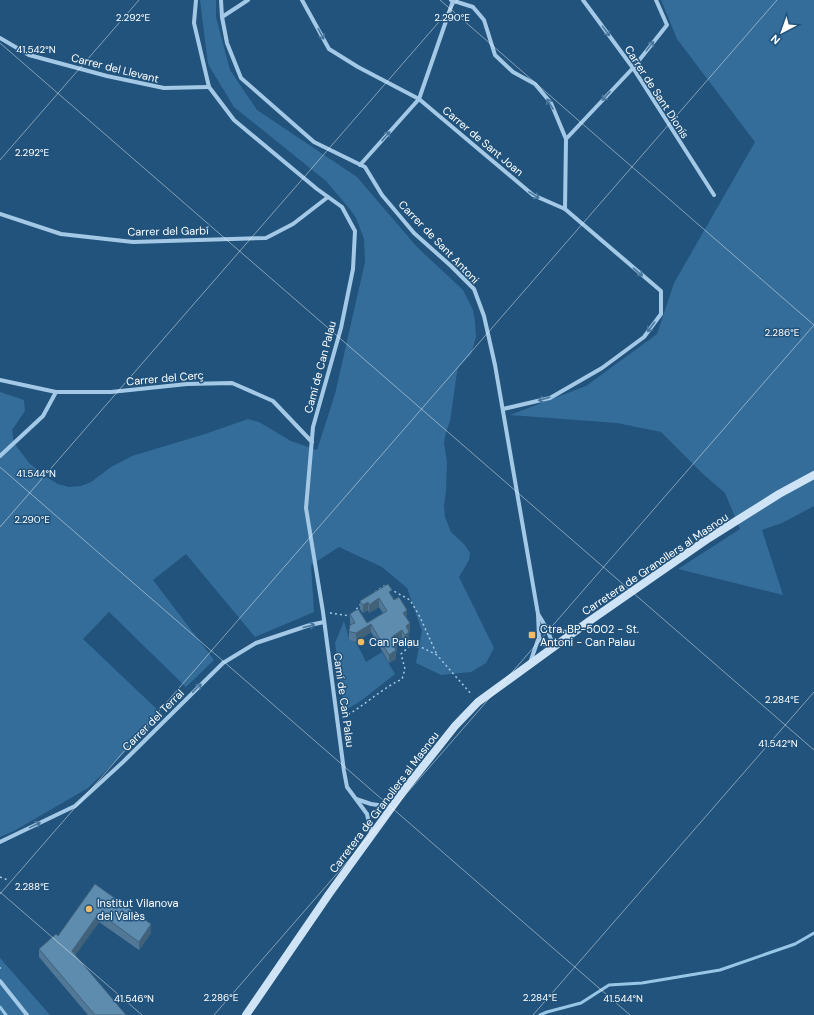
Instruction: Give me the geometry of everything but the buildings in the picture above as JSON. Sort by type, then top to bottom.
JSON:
[{"type":"main road","name":"Carretera de Granollers al Masnou","points":[[246,1015],[392,807],[455,726],[478,702],[577,630],[709,538],[779,494],[814,475]]},
{"type":"street","name":"Camí de Can Palau","points":[[196,0],[194,23],[209,87],[234,120],[342,208],[355,232],[353,269],[341,328],[313,427],[306,508],[323,612],[347,787],[367,814],[372,836]]},
{"type":"street","name":"Carrer de Sant Antoni","points":[[221,0],[222,17],[227,43],[241,78],[314,142],[365,167],[382,195],[414,233],[474,289],[484,316],[503,409],[538,614],[539,637],[529,665]]},
{"type":"street","points":[[222,17],[248,0]]},
{"type":"street","name":"Carrer de Sant Joan","points":[[302,0],[329,49],[358,67],[419,99],[533,195],[565,209],[661,292],[661,314],[644,337],[602,368],[550,398],[503,409]]},
{"type":"street","points":[[360,164],[419,99],[452,0],[472,6],[484,20],[495,55],[513,72],[535,84],[551,103],[566,139],[565,209]]},
{"type":"street","name":"Carrer de Sant Dionís","points":[[583,0],[633,68],[714,195]]},
{"type":"street","points":[[566,139],[633,68],[667,25],[656,0]]},
{"type":"street","name":"Carrer del Llevant","points":[[0,38],[29,55],[107,76],[164,88],[209,87]]},
{"type":"street","name":"Carrer del Garbí","points":[[0,214],[61,234],[133,242],[266,238],[292,224],[328,197]]},
{"type":"street","name":"Carrer del Cerç","points":[[0,380],[56,392],[111,392],[187,384],[232,383],[273,401],[312,442]]},
{"type":"street","points":[[0,456],[43,416],[56,392]]},
{"type":"street","name":"Carrer de Sant Antoni","points":[[538,614],[553,644],[552,648]]},
{"type":"street","name":"Carrer del Terral","points":[[0,842],[75,806],[123,762],[223,663],[256,643],[310,625],[324,622]]},
{"type":"street","points":[[545,626],[563,632],[577,630]]},
{"type":"street","points":[[539,637],[542,643],[552,648]]},
{"type":"street","points":[[356,799],[371,804],[392,807]]},
{"type":"street","points":[[0,981],[27,1015]]},
{"type":"path","points":[[371,595],[384,586],[410,600],[420,617],[437,655],[478,702]]},
{"type":"path","points":[[323,612],[351,616],[364,600]]},
{"type":"path","points":[[338,721],[358,709],[391,684],[402,679],[405,669],[400,654],[412,645],[423,648],[437,655]]},
{"type":"path","points":[[0,877],[8,880]]},
{"type":"shaded area","points":[[200,0],[216,0],[216,17],[230,70],[257,110],[357,177],[417,247],[463,290],[473,310],[476,337],[471,354],[459,367],[457,372],[450,421],[444,443],[447,462],[444,506],[445,517],[451,532],[464,544],[470,553],[469,560],[459,577],[494,648],[486,663],[471,672],[441,675],[416,663],[422,631],[407,588],[382,567],[339,547],[311,565],[314,612],[255,637],[186,554],[153,580],[214,660],[186,687],[109,612],[83,639],[163,715],[88,788],[14,831],[0,837],[0,392],[24,400],[25,411],[12,430],[14,443],[30,464],[58,484],[69,487],[81,486],[91,482],[111,467],[132,456],[205,434],[248,419],[259,422],[291,441],[317,450],[335,394],[365,262],[364,239],[356,218],[326,181],[234,107],[208,64]]},
{"type":"shaded area","points":[[661,0],[814,0],[814,506],[782,523],[762,530],[783,595],[678,569],[740,529],[725,493],[703,474],[661,432],[617,423],[510,415],[586,386],[657,334],[674,283],[755,142],[677,39]]},
{"type":"shaded area","points":[[344,621],[349,639],[356,642],[366,662],[382,652],[395,674],[362,700],[344,711],[335,643]]},
{"type":"shaded area","points":[[0,958],[50,1015],[0,1015]]},
{"type":"waterway","points":[[540,1015],[581,1003],[609,985],[642,983],[720,970],[795,944],[814,933]]},
{"type":"waterway","points":[[0,1007],[6,1015]]},
{"type":"place","name":"Ctra. BP-5002 - St. Antoni - Can Palau","points":[[532,635]]},
{"type":"place","name":"Can Palau","points":[[361,642]]},
{"type":"place","name":"Institut Vilanova del Vallès","points":[[89,909]]}]
